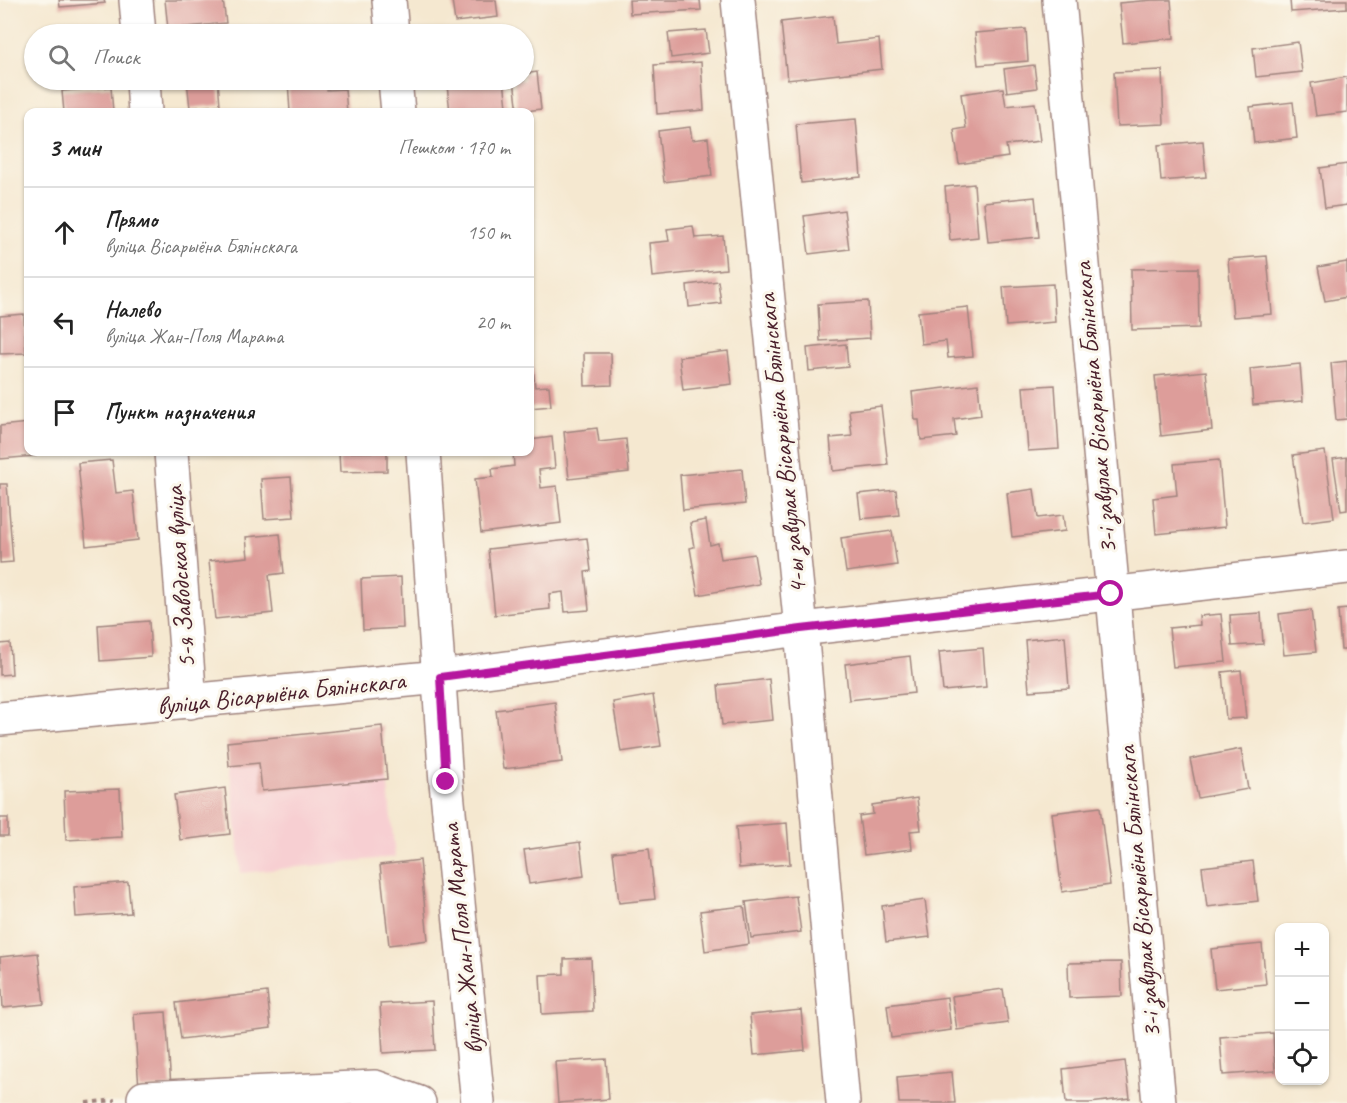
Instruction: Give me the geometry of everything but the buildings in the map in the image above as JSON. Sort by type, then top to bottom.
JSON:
[{"type":"street","points":[[136,0],[138,24]]},
{"type":"street","points":[[389,0],[391,24]]},
{"type":"street","name":"4-ы завулак Вісарыёна Бялінскага","points":[[738,0],[801,629],[843,1103]]},
{"type":"street","name":"3-і завулак Вісарыёна Бялінскага","points":[[1059,0],[1111,594],[1159,1103]]},
{"type":"street","points":[[143,90],[145,108]]},
{"type":"street","points":[[396,90],[398,108]]},
{"type":"street","name":"5-я Заводская вуліца","points":[[171,456],[190,702]]},
{"type":"street","name":"вуліца Жан-Поля Марата","points":[[423,456],[446,782],[478,1103]]},
{"type":"street","name":"вуліца Вісарыёна Бялінскага","points":[[0,719],[440,677],[801,629],[1347,567]]},
{"type":"street","points":[[144,1098],[375,1087],[419,1103]]},
{"type":"shaded area","points":[[382,726],[395,857],[241,873],[227,742]]},
{"type":"route","points":[[446,782],[440,677],[801,629],[1111,594]]}]
